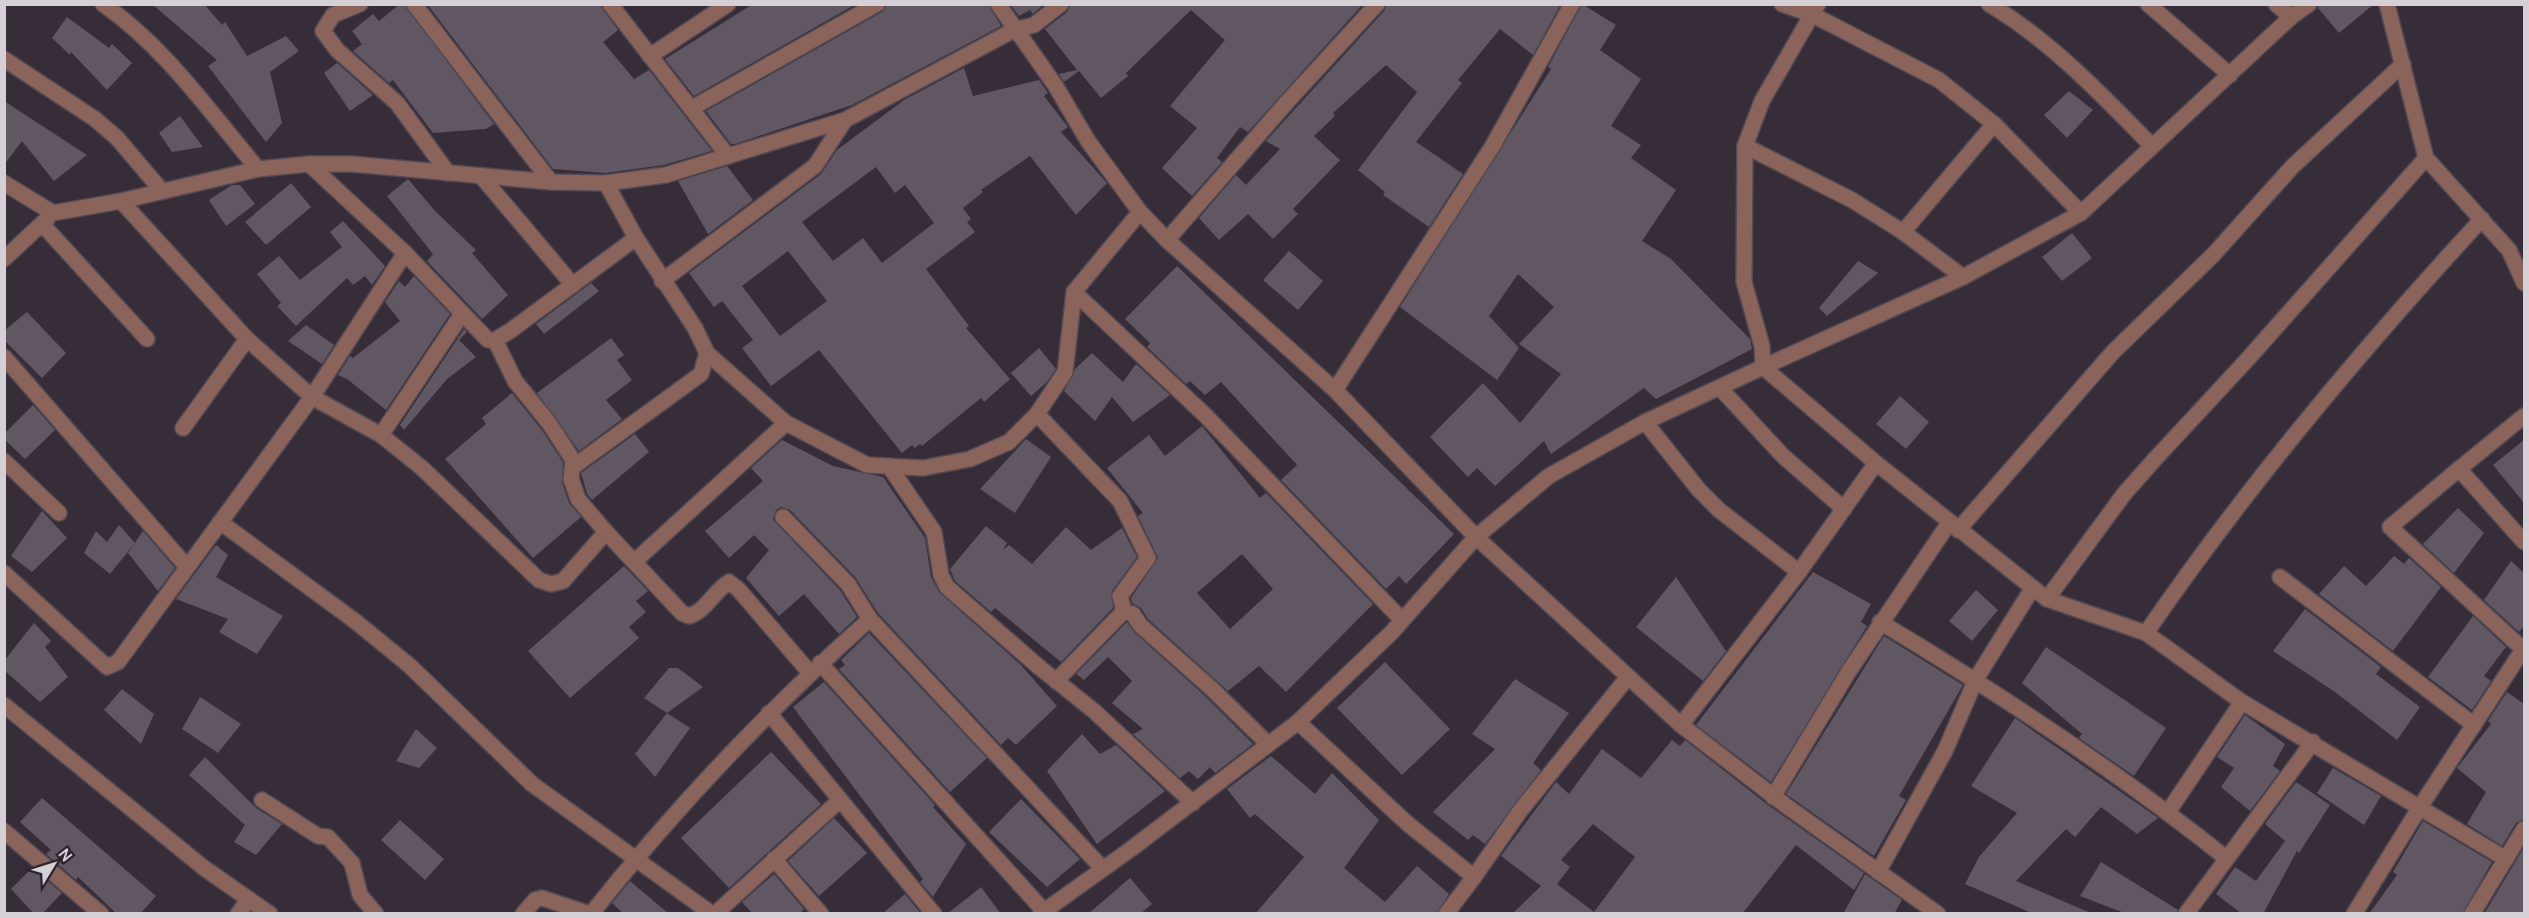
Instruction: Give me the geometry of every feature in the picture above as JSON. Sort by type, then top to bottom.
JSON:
[{"type":"street","points":[[103,4],[158,50],[258,169]]},
{"type":"street","points":[[414,4],[551,182]]},
{"type":"street","points":[[610,4],[728,156]]},
{"type":"street","points":[[650,56],[728,4]]},
{"type":"street","points":[[692,108],[877,4]]},
{"type":"street","points":[[998,4],[1014,30],[1055,85],[1088,141],[1140,212],[1167,240],[1335,390],[1476,537],[1681,726],[1773,797],[1938,914]]},
{"type":"street","points":[[4,259],[48,219],[258,169],[309,164],[352,164],[551,182],[606,183],[666,175],[845,120],[1014,30],[1034,25],[1061,4]]},
{"type":"street","points":[[1167,240],[1295,93],[1377,4]]},
{"type":"street","points":[[1335,390],[1492,147],[1572,4]]},
{"type":"street","points":[[1782,4],[1816,10],[1939,80],[1994,124],[2081,213]]},
{"type":"street","points":[[1989,4],[2020,23],[2105,98],[2152,146]]},
{"type":"street","points":[[2148,4],[2230,75]]},
{"type":"street","points":[[2276,4],[2291,17]]},
{"type":"street","points":[[495,340],[515,381],[549,423],[573,460],[570,479],[578,499],[682,613],[690,616],[699,613],[716,590],[729,582],[739,590],[815,668],[1042,912],[1193,803],[1298,722],[1357,668],[1476,537],[1549,476],[1645,422],[1963,277],[2081,213],[2291,17],[2309,4]]},
{"type":"street","points":[[2387,4],[2426,158],[2509,250],[2524,283]]},
{"type":"street","points":[[349,6],[333,15],[323,31],[337,50],[397,103],[448,173]]},
{"type":"street","points":[[1816,10],[1762,100],[1744,146],[1744,282],[1762,346],[1763,367],[1953,526],[2047,599],[2146,633],[2242,702],[2313,742],[2506,859]]},
{"type":"street","points":[[4,59],[94,119],[117,138],[162,191]]},
{"type":"street","points":[[1773,797],[1880,622],[1953,526],[2113,352],[2213,255],[2292,167],[2403,64]]},
{"type":"street","points":[[662,281],[815,166],[845,120]]},
{"type":"street","points":[[1903,232],[1994,124]]},
{"type":"street","points":[[1744,146],[1852,200],[1903,232],[1963,277]]},
{"type":"street","points":[[2047,599],[2124,495],[2426,158]]},
{"type":"street","points":[[309,164],[405,253],[488,340],[495,340],[636,238]]},
{"type":"street","points":[[481,176],[573,285]]},
{"type":"street","points":[[4,183],[48,219],[147,339]]},
{"type":"street","points":[[606,183],[662,281],[695,328],[707,353],[786,423],[867,465],[923,468],[970,459],[1009,442],[1037,414],[1065,372],[1074,292],[1140,212]]},
{"type":"street","points":[[121,201],[247,339],[312,397],[381,435],[422,468],[538,580],[551,584],[563,580],[606,532]]},
{"type":"street","points":[[2146,633],[2202,551],[2324,397],[2482,219]]},
{"type":"street","points":[[4,573],[107,666],[118,662],[132,646],[312,397],[405,253]]},
{"type":"street","points":[[1074,292],[1205,415],[1402,620]]},
{"type":"street","points":[[381,435],[462,314]]},
{"type":"street","points":[[183,428],[247,339]]},
{"type":"street","points":[[573,467],[701,374],[707,353]]},
{"type":"street","points":[[4,357],[187,567]]},
{"type":"street","points":[[1720,388],[1783,456],[1844,509]]},
{"type":"street","points":[[1037,414],[1119,501],[1148,558],[1120,596],[1124,611]]},
{"type":"street","points":[[2354,914],[2420,807],[2524,649],[2390,527],[2524,416]]},
{"type":"street","points":[[1645,422],[1699,490],[1719,510],[1799,572]]},
{"type":"street","points":[[634,562],[786,423]]},
{"type":"street","points":[[4,461],[58,513]]},
{"type":"street","points":[[1681,726],[1799,572],[1876,463]]},
{"type":"street","points":[[889,466],[934,532],[941,575],[947,587],[1094,711],[1193,803]]},
{"type":"street","points":[[2459,469],[2524,542]]},
{"type":"street","points":[[783,517],[848,584],[870,619],[1103,869]]},
{"type":"street","points":[[220,522],[355,621],[410,666],[532,784],[714,914],[839,801]]},
{"type":"street","points":[[2280,577],[2474,725]]},
{"type":"street","points":[[1878,872],[1945,751],[1976,679],[2032,589]]},
{"type":"street","points":[[1056,681],[1124,611]]},
{"type":"street","points":[[1124,611],[1133,614],[1140,625],[1168,648],[1268,744]]},
{"type":"street","points":[[523,914],[534,900],[542,898],[591,914],[636,857],[769,713],[870,619]]},
{"type":"street","points":[[1880,622],[1976,679],[2168,812],[2226,858]]},
{"type":"street","points":[[1446,914],[1520,811],[1628,677]]},
{"type":"street","points":[[2168,812],[2242,702]]},
{"type":"street","points":[[4,705],[204,868],[270,914]]},
{"type":"street","points":[[769,713],[934,914]]},
{"type":"street","points":[[1298,722],[1408,824],[1474,877]]},
{"type":"street","points":[[2186,914],[2313,742]]},
{"type":"street","points":[[262,800],[318,836],[328,837],[352,863],[360,895],[376,914]]},
{"type":"street","points":[[2472,914],[2524,829]]},
{"type":"street","points":[[4,831],[100,914]]},
{"type":"street","points":[[774,859],[821,914]]},
{"type":"street","points":[[238,914],[249,899]]},
{"type":"building","points":[[152,4],[204,4],[222,25],[225,22],[247,56],[286,36],[299,51],[270,72],[282,123],[266,142],[208,66],[217,60]]},
{"type":"building","points":[[400,4],[404,4],[494,124],[486,129],[433,133],[393,80],[389,83],[353,51],[362,44],[352,31],[373,14],[379,21]]},
{"type":"building","points":[[427,4],[599,4],[618,30],[603,42],[634,79],[649,70],[712,151],[664,165],[605,173],[553,169]]},
{"type":"building","points":[[753,4],[856,4],[694,96],[665,59]]},
{"type":"building","points":[[887,4],[988,4],[1001,26],[852,105],[735,144],[731,144],[706,111],[882,12]]},
{"type":"building","points":[[1010,4],[1044,4],[1033,14],[1030,10],[1019,16]]},
{"type":"building","points":[[1071,4],[1363,4],[1248,132],[1240,127],[1217,158],[1222,162],[1192,196],[1162,168],[1197,128],[1170,106],[1225,40],[1191,10],[1126,73],[1128,76],[1101,98],[1079,71],[1064,82],[1059,74],[1077,70],[1045,29],[1067,12]]},
{"type":"building","points":[[1387,4],[1561,4],[1533,55],[1500,29],[1458,80],[1462,83],[1416,142],[1463,174],[1429,227],[1383,195],[1385,192],[1358,170],[1417,92],[1386,65],[1333,113],[1335,116],[1314,136],[1340,160],[1293,209],[1298,214],[1273,239],[1248,214],[1219,240],[1199,218],[1236,175],[1246,185],[1280,149],[1266,141],[1384,11]]},
{"type":"building","points":[[1582,4],[1616,25],[1600,50],[1641,79],[1611,126],[1641,145],[1631,158],[1676,190],[1642,241],[1671,259],[1750,339],[1752,349],[1656,399],[1644,388],[1551,454],[1544,441],[1495,486],[1477,468],[1468,477],[1430,437],[1483,383],[1520,423],[1561,374],[1519,344],[1554,307],[1518,274],[1489,316],[1519,348],[1497,380],[1400,307],[1551,69],[1548,67]]},
{"type":"building","points":[[2319,4],[2374,4],[2339,33],[2318,8]]},
{"type":"building","points":[[67,17],[109,48],[112,44],[132,63],[107,90],[71,52],[70,55],[52,38]]},
{"type":"building","points":[[337,63],[373,95],[350,111],[324,73]]},
{"type":"building","points":[[964,68],[973,96],[1039,80],[1048,93],[1044,96],[1068,127],[1061,132],[1107,183],[1076,215],[1030,156],[981,190],[983,192],[963,208],[971,219],[967,222],[975,232],[926,269],[969,326],[966,328],[1010,379],[984,402],[981,398],[922,446],[920,444],[915,448],[912,445],[902,453],[819,350],[771,386],[742,348],[753,340],[722,301],[714,307],[689,273],[821,174],[837,150],[904,100]],"holes":[[[876,167],[895,193],[905,185],[934,223],[882,263],[863,238],[833,261],[802,222]],[[788,251],[827,301],[780,336],[742,286]]]},
{"type":"building","points":[[2069,91],[2093,110],[2067,138],[2044,115]]},
{"type":"building","points":[[4,101],[87,155],[54,181],[22,141],[4,165]]},
{"type":"building","points":[[180,116],[203,147],[172,152],[159,133]]},
{"type":"building","points":[[727,166],[753,200],[708,234],[678,181]]},
{"type":"building","points":[[408,179],[435,211],[476,250],[472,253],[508,295],[482,319],[427,261],[433,254],[387,196]]},
{"type":"building","points":[[291,183],[311,207],[266,245],[245,222]]},
{"type":"building","points":[[232,185],[240,185],[255,204],[226,226],[209,200]]},
{"type":"building","points":[[343,221],[385,266],[372,285],[365,276],[353,285],[347,278],[296,326],[277,306],[281,303],[257,274],[279,256],[300,280],[342,247],[330,232]]},
{"type":"building","points":[[2072,233],[2092,258],[2062,281],[2042,257]]},
{"type":"building","points":[[1289,251],[1323,281],[1298,310],[1263,280]]},
{"type":"building","points":[[1858,261],[1878,273],[1827,316],[1819,308]]},
{"type":"building","points":[[1177,266],[1454,534],[1406,584],[1399,576],[1386,589],[1281,480],[1297,465],[1221,382],[1205,395],[1190,381],[1186,384],[1147,347],[1150,343],[1125,319]]},
{"type":"building","points":[[414,276],[450,314],[386,410],[347,379],[338,375],[350,356],[353,358],[400,321],[385,302],[399,281],[405,287]]},
{"type":"building","points":[[591,283],[599,291],[544,334],[536,324]]},
{"type":"building","points":[[27,312],[66,353],[42,378],[4,340],[4,331]]},
{"type":"building","points":[[306,325],[334,345],[322,364],[288,341]]},
{"type":"building","points":[[464,329],[467,332],[459,340],[476,357],[447,379],[404,430],[400,425]]},
{"type":"building","points":[[611,338],[624,355],[617,360],[632,380],[606,400],[622,419],[579,451],[537,393]]},
{"type":"building","points":[[1039,348],[1056,369],[1046,383],[1031,396],[1011,373]]},
{"type":"building","points":[[1092,353],[1123,382],[1136,364],[1170,395],[1133,422],[1112,397],[1095,421],[1064,391],[1075,369]]},
{"type":"building","points":[[512,393],[541,429],[563,462],[562,482],[569,503],[581,517],[533,558],[445,459],[486,424],[482,418]]},
{"type":"building","points":[[1900,396],[1929,422],[1906,449],[1876,424]]},
{"type":"building","points":[[33,405],[55,430],[25,459],[4,439],[4,434]]},
{"type":"building","points":[[1202,426],[1260,498],[1266,493],[1373,604],[1286,692],[1259,666],[1228,691],[1148,619],[1141,608],[1132,603],[1131,598],[1158,558],[1138,516],[1143,513],[1107,468],[1149,435],[1165,456]],"holes":[[[1242,554],[1273,589],[1230,629],[1197,593]]]},
{"type":"building","points":[[635,434],[649,452],[592,500],[587,494],[581,473]]},
{"type":"building","points":[[1026,439],[1051,457],[1015,513],[980,489]]},
{"type":"building","points":[[782,440],[833,466],[883,477],[925,538],[931,577],[939,592],[1020,664],[1057,706],[1016,745],[1008,738],[1001,745],[878,613],[855,577],[790,510],[781,507],[776,510],[773,519],[840,590],[857,617],[839,634],[804,594],[779,616],[746,578],[769,550],[754,535],[729,558],[705,531],[763,481],[751,468]]},
{"type":"building","points":[[2524,440],[2524,503],[2493,465]]},
{"type":"building","points":[[2458,508],[2484,533],[2454,573],[2423,544]]},
{"type":"building","points":[[42,511],[67,538],[32,572],[11,556]]},
{"type":"building","points":[[119,525],[135,543],[110,574],[84,553],[96,531],[107,542]]},
{"type":"building","points":[[986,526],[1007,543],[1003,550],[1009,545],[1032,564],[1066,527],[1091,550],[1122,528],[1137,557],[1112,591],[1113,608],[1061,662],[995,608],[991,612],[955,581],[950,569]]},
{"type":"building","points":[[143,531],[175,568],[158,591],[128,553]]},
{"type":"building","points":[[216,545],[228,555],[216,577],[283,616],[257,654],[219,632],[228,619],[176,599]]},
{"type":"building","points":[[2394,556],[2404,564],[2409,558],[2441,587],[2393,651],[2319,594],[2344,566],[2366,586]]},
{"type":"building","points":[[2511,561],[2524,573],[2524,626],[2519,632],[2484,600]]},
{"type":"building","points":[[624,566],[648,591],[636,601],[646,612],[629,627],[639,638],[570,698],[528,651]]},
{"type":"building","points":[[1813,572],[1871,604],[1861,622],[1867,626],[1771,782],[1696,725]]},
{"type":"building","points":[[1676,577],[1726,651],[1703,681],[1636,627]]},
{"type":"building","points":[[1976,590],[1998,610],[1972,641],[1949,621]]},
{"type":"building","points":[[2305,609],[2381,667],[2376,674],[2420,707],[2397,740],[2335,692],[2273,651]]},
{"type":"building","points":[[2473,616],[2506,647],[2484,676],[2491,681],[2472,710],[2428,677]]},
{"type":"building","points":[[1127,622],[1134,632],[1205,696],[1253,744],[1215,773],[1210,767],[1198,779],[1189,771],[1180,778],[1133,734],[1143,729],[1112,703],[1132,681],[1108,657],[1084,680],[1076,674]]},
{"type":"building","points":[[34,623],[51,641],[45,647],[68,677],[40,702],[4,670],[4,661]]},
{"type":"building","points":[[869,633],[987,758],[950,792],[839,669],[845,665],[841,660]]},
{"type":"building","points":[[1884,636],[1963,685],[1899,796],[1906,800],[1874,856],[1786,794]]},
{"type":"building","points":[[2046,647],[2166,728],[2134,776],[2079,738],[2082,734],[2022,683]]},
{"type":"building","points":[[1385,662],[1450,729],[1402,775],[1337,708]]},
{"type":"building","points":[[669,668],[678,668],[703,687],[667,713],[644,698]]},
{"type":"building","points":[[1515,679],[1569,713],[1533,763],[1541,770],[1485,844],[1473,835],[1468,840],[1433,812],[1495,749],[1472,734]]},
{"type":"building","points":[[824,682],[935,805],[933,807],[966,844],[933,897],[920,882],[923,879],[793,707]]},
{"type":"building","points":[[122,689],[154,714],[141,744],[104,710]]},
{"type":"building","points":[[2507,692],[2524,704],[2524,819],[2516,823],[2502,846],[2467,824],[2486,792],[2457,768],[2491,724],[2488,721]]},
{"type":"building","points":[[200,697],[241,724],[218,753],[182,729]]},
{"type":"building","points":[[667,713],[690,728],[655,777],[635,754]]},
{"type":"building","points":[[2245,715],[2285,744],[2273,766],[2280,771],[2250,811],[2221,787],[2234,768],[2217,757]]},
{"type":"building","points":[[2015,718],[2158,818],[2137,834],[2101,807],[2075,837],[2066,829],[2016,881],[2093,914],[2034,914],[1965,884],[1979,857],[2017,813],[1971,786]]},
{"type":"building","points":[[416,729],[437,748],[419,768],[396,761]]},
{"type":"building","points":[[1082,734],[1100,754],[1116,745],[1165,791],[1097,844],[1047,771]]},
{"type":"building","points":[[1672,740],[1680,746],[1685,740],[1768,805],[1864,873],[1854,890],[1796,845],[1742,914],[1512,914],[1541,886],[1501,856],[1556,782],[1569,794],[1602,749],[1641,778]],"holes":[[[1593,824],[1635,857],[1594,912],[1557,884],[1570,867],[1561,860]]]},
{"type":"building","points":[[771,752],[821,804],[729,888],[681,838]]},
{"type":"building","points":[[1271,756],[1315,794],[1332,773],[1379,820],[1344,868],[1385,902],[1417,866],[1449,894],[1436,914],[1255,914],[1304,857],[1255,814],[1250,818],[1227,789]]},
{"type":"building","points":[[205,757],[256,808],[282,824],[256,855],[234,842],[245,825],[189,775]]},
{"type":"building","points":[[2333,768],[2381,796],[2364,825],[2317,793]]},
{"type":"building","points":[[2296,782],[2330,805],[2299,853],[2297,851],[2263,914],[2242,914],[2216,894],[2235,867],[2256,881],[2285,841],[2265,824]]},
{"type":"building","points":[[42,798],[156,896],[140,914],[117,914],[78,877],[76,880],[46,854],[51,850],[20,822]]},
{"type":"building","points":[[1021,799],[1080,859],[1047,887],[989,832]]},
{"type":"building","points":[[834,818],[867,853],[819,896],[788,861]]},
{"type":"building","points":[[400,820],[444,859],[425,880],[381,840]]},
{"type":"building","points":[[2423,821],[2492,862],[2462,914],[2369,914],[2397,875],[2393,872]]},
{"type":"building","points":[[2524,847],[2524,914],[2484,914],[2514,864]]},
{"type":"building","points":[[2101,862],[2178,910],[2176,914],[2127,914],[2080,896]]},
{"type":"building","points":[[32,868],[62,893],[42,914],[34,914],[11,889]]},
{"type":"building","points":[[774,874],[804,909],[799,914],[753,914],[742,902]]},
{"type":"building","points":[[1865,874],[1902,900],[1894,914],[1843,914]]},
{"type":"building","points":[[1130,878],[1152,904],[1140,914],[1088,914]]},
{"type":"building","points":[[630,881],[669,914],[624,914],[612,903]]},
{"type":"building","points":[[981,887],[1001,914],[947,914]]},
{"type":"building","points":[[905,894],[921,914],[882,914]]}]
